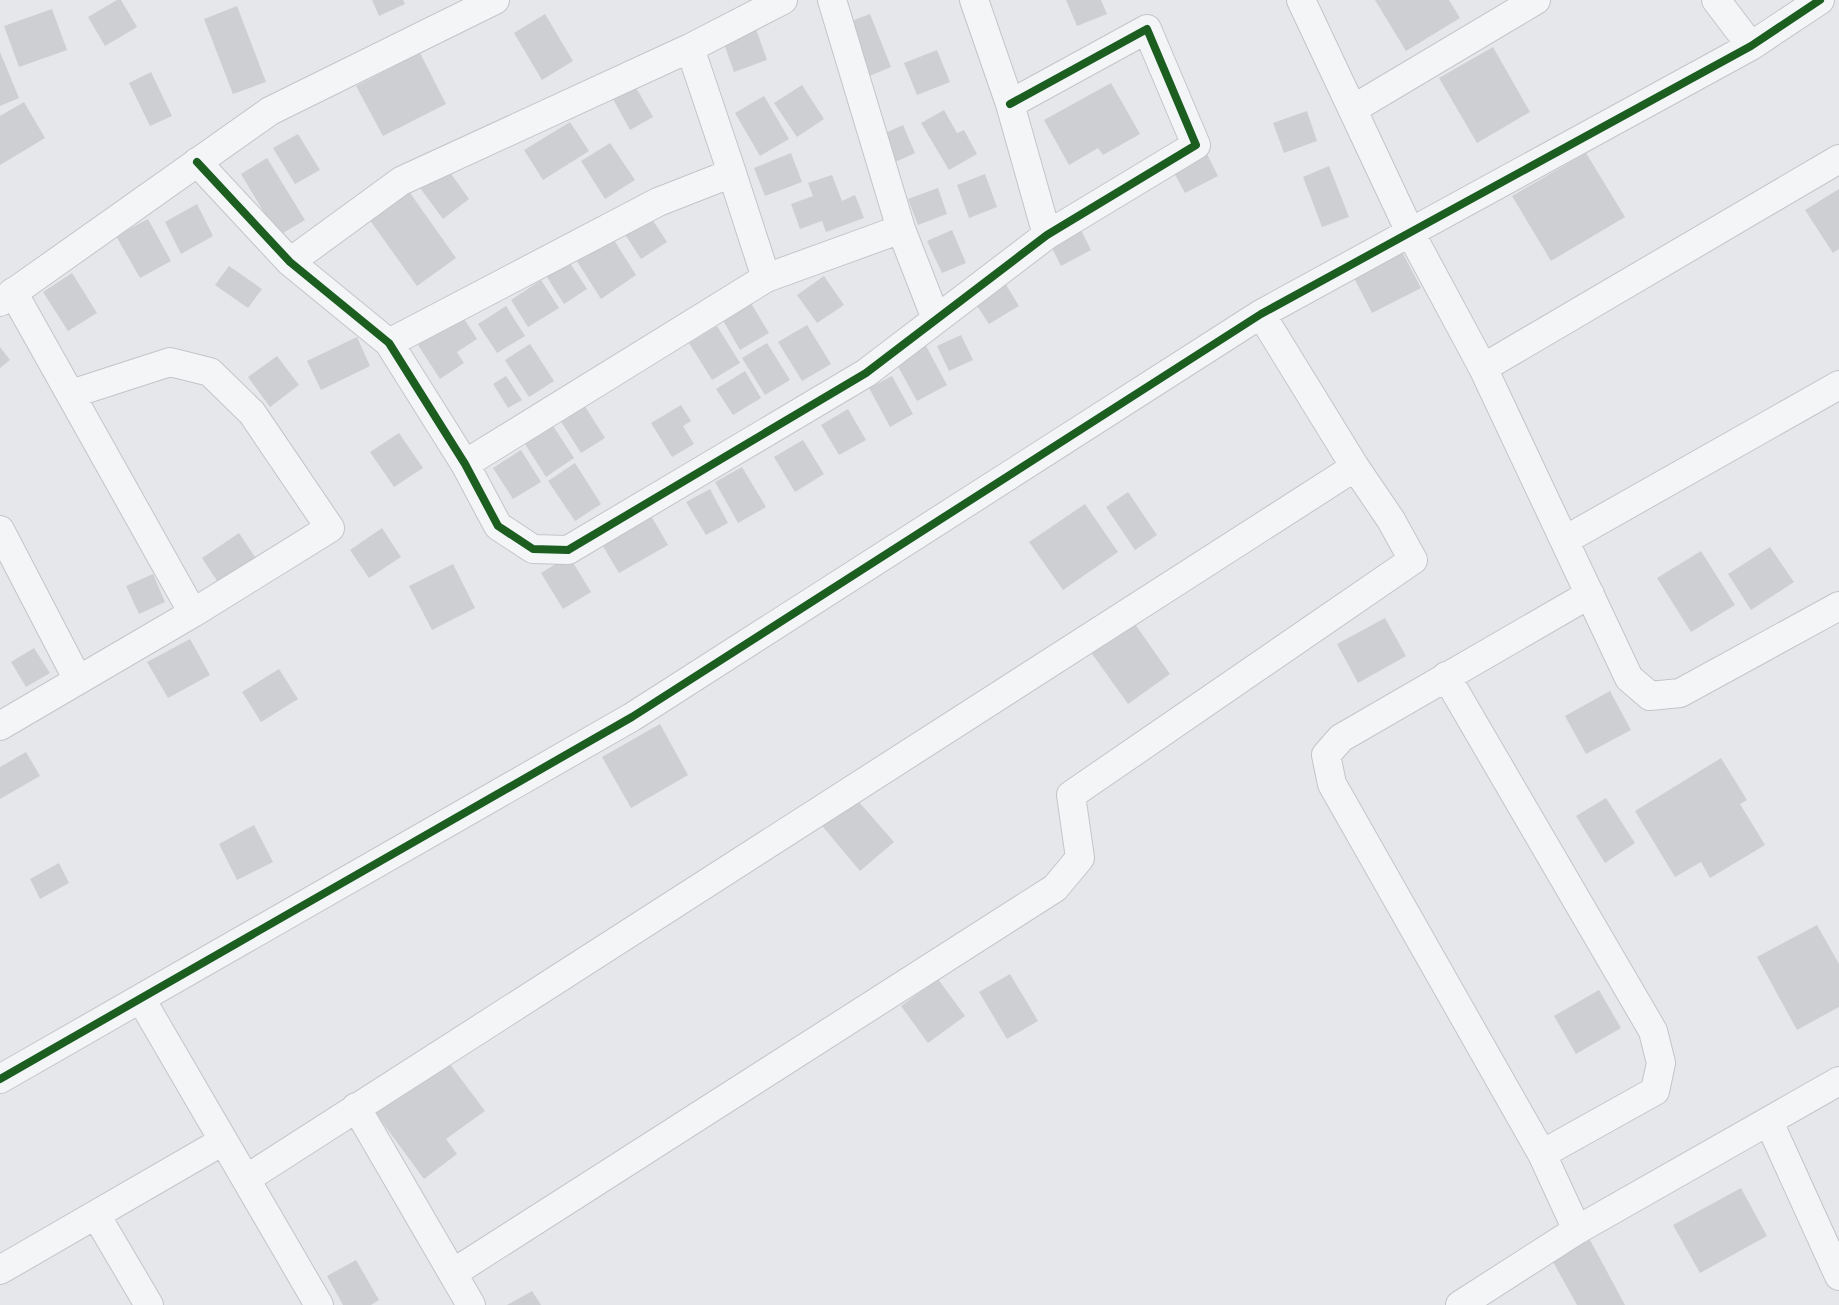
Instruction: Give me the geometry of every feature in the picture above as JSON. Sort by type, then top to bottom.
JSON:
[{"type":"street","points":[[193,613],[71,394],[7,297],[270,111],[496,0]]},
{"type":"street","points":[[290,262],[401,181],[690,48],[783,0]]},
{"type":"street","points":[[832,0],[901,229],[936,319]]},
{"type":"street","points":[[974,0],[1010,104],[1047,235]]},
{"type":"street","points":[[1301,0],[1411,234],[1483,368],[1629,678],[1650,696],[1680,693],[1839,606]]},
{"type":"street","points":[[1353,109],[1536,0]]},
{"type":"street","points":[[1716,0],[1751,46]]},
{"type":"street","points":[[0,1079],[632,718],[1261,314],[1411,234],[1751,46],[1820,0]]},
{"type":"street","points":[[197,162],[290,262],[389,343],[465,464],[498,526],[533,549],[568,550],[866,373],[1047,235],[1196,145],[1147,29],[1010,104]]},
{"type":"street","points":[[690,48],[766,278]]},
{"type":"street","points":[[1483,368],[1839,158]]},
{"type":"street","points":[[389,343],[658,202],[732,173]]},
{"type":"street","points":[[465,464],[766,278],[901,229]]},
{"type":"street","points":[[453,1273],[1055,888],[1080,858],[1071,795],[1413,560],[1391,520],[1355,467],[1261,314]]},
{"type":"street","points":[[0,726],[193,613],[330,528],[252,413],[210,372],[170,362],[71,394]]},
{"type":"street","points":[[1565,540],[1839,385]]},
{"type":"street","points":[[246,1179],[1355,467]]},
{"type":"street","points":[[0,530],[78,680]]},
{"type":"street","points":[[1576,1230],[1542,1154],[1332,784],[1326,755],[1341,738],[1590,594]]},
{"type":"street","points":[[1446,676],[1653,1031],[1661,1063],[1655,1091],[1542,1154]]},
{"type":"street","points":[[141,999],[319,1305]]},
{"type":"street","points":[[1460,1305],[1576,1230],[1839,1081]]},
{"type":"street","points":[[356,1107],[472,1305]]},
{"type":"street","points":[[1769,1122],[1839,1276]]},
{"type":"street","points":[[0,1270],[223,1141]]},
{"type":"street","points":[[96,1214],[149,1305]]},
{"type":"building","points":[[117,0],[121,0],[137,27],[105,46],[88,17]]},
{"type":"building","points":[[372,0],[403,0],[405,4],[379,16]]},
{"type":"building","points":[[1066,0],[1101,0],[1107,14],[1077,26]]},
{"type":"building","points":[[1375,0],[1449,0],[1460,18],[1406,51]]},
{"type":"building","points":[[237,6],[266,82],[233,94],[204,19]]},
{"type":"building","points":[[52,9],[67,50],[19,67],[4,26]]},
{"type":"building","points":[[545,14],[573,61],[542,80],[514,33]]},
{"type":"building","points":[[870,14],[891,67],[862,79],[841,25]]},
{"type":"building","points":[[755,26],[767,60],[734,72],[722,38]]},
{"type":"building","points":[[1493,47],[1530,112],[1477,143],[1439,78]]},
{"type":"building","points":[[937,50],[950,82],[917,95],[904,63]]},
{"type":"building","points":[[0,52],[19,98],[0,106]]},
{"type":"building","points":[[420,53],[446,104],[383,136],[356,86]]},
{"type":"building","points":[[151,72],[172,116],[150,126],[129,83]]},
{"type":"building","points":[[1111,83],[1140,134],[1103,155],[1098,148],[1069,165],[1044,120]]},
{"type":"building","points":[[802,85],[824,119],[797,137],[774,103]]},
{"type":"building","points":[[635,86],[653,117],[630,130],[613,99]]},
{"type":"building","points":[[764,96],[789,139],[760,156],[735,113]]},
{"type":"building","points":[[24,102],[45,138],[0,165],[0,116]]},
{"type":"building","points":[[944,110],[957,133],[964,130],[977,154],[949,170],[921,123]]},
{"type":"building","points":[[1307,111],[1317,141],[1284,153],[1273,123]]},
{"type":"building","points":[[570,122],[589,151],[543,180],[524,150]]},
{"type":"building","points":[[903,125],[915,153],[893,163],[881,135]]},
{"type":"building","points":[[298,134],[320,170],[295,184],[273,148]]},
{"type":"building","points":[[610,143],[635,180],[605,199],[581,161]]},
{"type":"building","points":[[1206,152],[1218,176],[1185,193],[1172,169]]},
{"type":"building","points":[[791,153],[802,182],[765,196],[754,168]]},
{"type":"building","points":[[1586,153],[1625,217],[1551,261],[1512,196]]},
{"type":"building","points":[[267,158],[305,220],[278,236],[241,174]]},
{"type":"building","points":[[1329,166],[1349,217],[1322,227],[1303,177]]},
{"type":"building","points":[[447,168],[469,199],[443,219],[420,188]]},
{"type":"building","points":[[985,174],[997,207],[969,218],[957,185]]},
{"type":"building","points":[[832,175],[842,201],[855,195],[864,218],[826,232],[822,221],[800,229],[791,204],[813,196],[808,183]]},
{"type":"building","points":[[938,188],[947,214],[918,225],[908,199]]},
{"type":"building","points":[[1839,189],[1839,249],[1833,253],[1805,210]]},
{"type":"building","points":[[408,190],[456,258],[417,286],[369,219]]},
{"type":"building","points":[[197,204],[213,236],[181,254],[165,222]]},
{"type":"building","points":[[650,216],[667,242],[641,259],[624,233]]},
{"type":"building","points":[[148,219],[171,261],[140,278],[116,236]]},
{"type":"building","points":[[952,230],[966,263],[942,273],[927,241]]},
{"type":"building","points":[[1081,230],[1091,250],[1061,266],[1051,246]]},
{"type":"building","points":[[609,232],[636,275],[601,299],[573,255]]},
{"type":"building","points":[[1400,248],[1421,288],[1372,313],[1352,274]]},
{"type":"building","points":[[566,257],[587,289],[564,304],[543,271]]},
{"type":"building","points":[[229,266],[262,289],[248,308],[215,285]]},
{"type":"building","points":[[72,273],[97,313],[68,331],[43,292]]},
{"type":"building","points":[[824,276],[844,305],[817,323],[797,295]]},
{"type":"building","points":[[541,280],[559,308],[528,327],[511,300]]},
{"type":"building","points":[[1005,283],[1019,306],[989,324],[975,303]]},
{"type":"building","points":[[749,300],[769,333],[740,350],[721,317]]},
{"type":"building","points":[[506,306],[525,336],[497,353],[478,324]]},
{"type":"building","points":[[463,317],[477,339],[457,352],[464,363],[440,379],[418,345]]},
{"type":"building","points":[[807,325],[831,364],[802,381],[778,342]]},
{"type":"building","points":[[717,326],[740,363],[712,380],[689,343]]},
{"type":"building","points":[[961,335],[973,360],[949,371],[937,346]]},
{"type":"building","points":[[357,337],[370,366],[321,390],[307,361]]},
{"type":"building","points":[[767,343],[790,380],[765,395],[742,358]]},
{"type":"building","points":[[530,344],[554,381],[529,397],[505,360]]},
{"type":"building","points":[[925,344],[947,385],[917,401],[895,361]]},
{"type":"building","points":[[0,347],[10,360],[0,368]]},
{"type":"building","points":[[277,356],[299,385],[270,407],[248,377]]},
{"type":"building","points":[[745,371],[761,398],[733,415],[716,389]]},
{"type":"building","points":[[506,376],[522,400],[508,408],[493,384]]},
{"type":"building","points":[[892,376],[913,414],[890,427],[869,388]]},
{"type":"building","points":[[584,405],[605,438],[581,453],[560,420]]},
{"type":"building","points":[[681,405],[691,421],[683,426],[694,444],[672,457],[651,423]]},
{"type":"building","points":[[848,409],[866,440],[839,455],[821,425]]},
{"type":"building","points":[[553,426],[574,458],[546,477],[525,444]]},
{"type":"building","points":[[399,433],[423,468],[394,487],[370,452]]},
{"type":"building","points":[[803,440],[824,474],[795,492],[774,457]]},
{"type":"building","points":[[521,450],[541,482],[513,499],[493,468]]},
{"type":"building","points":[[575,463],[601,504],[575,521],[548,481]]},
{"type":"building","points":[[742,467],[766,507],[738,523],[715,482]]},
{"type":"building","points":[[710,489],[728,523],[706,535],[686,502]]},
{"type":"building","points":[[1128,492],[1157,535],[1135,550],[1106,507]]},
{"type":"building","points":[[1085,504],[1118,552],[1063,590],[1029,542]]},
{"type":"building","points":[[650,514],[668,545],[619,573],[601,543]]},
{"type":"building","points":[[382,528],[401,557],[369,578],[350,550]]},
{"type":"building","points":[[239,533],[259,563],[221,587],[202,558]]},
{"type":"building","points":[[1770,547],[1794,582],[1751,610],[1728,574]]},
{"type":"building","points":[[1701,551],[1735,605],[1691,632],[1657,578]]},
{"type":"building","points":[[569,556],[591,592],[563,609],[541,573]]},
{"type":"building","points":[[453,564],[475,608],[432,630],[409,586]]},
{"type":"building","points":[[153,574],[165,602],[139,614],[126,586]]},
{"type":"building","points":[[1128,614],[1170,674],[1128,704],[1085,644]]},
{"type":"building","points":[[1385,618],[1406,656],[1358,683],[1337,644]]},
{"type":"building","points":[[190,639],[210,675],[168,698],[147,662]]},
{"type":"building","points":[[34,648],[50,673],[26,687],[11,662]]},
{"type":"building","points":[[279,669],[298,699],[261,722],[242,692]]},
{"type":"building","points":[[1610,691],[1631,730],[1586,754],[1565,716]]},
{"type":"building","points":[[660,724],[688,775],[631,808],[602,757]]},
{"type":"building","points":[[26,752],[40,776],[0,799],[0,767]]},
{"type":"building","points":[[1721,758],[1747,800],[1740,804],[1765,845],[1710,878],[1701,862],[1675,877],[1635,811]]},
{"type":"building","points":[[851,793],[894,842],[860,871],[818,821]]},
{"type":"building","points":[[1606,798],[1635,843],[1605,863],[1576,816]]},
{"type":"building","points":[[254,825],[273,862],[237,880],[219,844]]},
{"type":"building","points":[[59,863],[69,883],[40,899],[30,879]]},
{"type":"building","points":[[1817,925],[1839,964],[1839,1007],[1797,1030],[1757,957]]},
{"type":"building","points":[[1010,974],[1038,1021],[1007,1039],[979,992]]},
{"type":"building","points":[[938,979],[965,1016],[928,1043],[901,1006]]},
{"type":"building","points":[[1599,990],[1621,1028],[1576,1054],[1554,1016]]},
{"type":"building","points":[[446,1059],[485,1111],[446,1139],[457,1154],[424,1179],[374,1111]]},
{"type":"building","points":[[1741,1188],[1767,1236],[1700,1273],[1673,1225]]},
{"type":"building","points":[[1590,1240],[1625,1305],[1577,1305],[1552,1260]]},
{"type":"building","points":[[356,1260],[379,1300],[371,1305],[343,1305],[327,1276]]},
{"type":"building","points":[[532,1291],[541,1305],[507,1305]]},
{"type":"cycle path","points":[[0,1079],[632,717],[1261,314],[1751,46],[1820,0]]},
{"type":"cycle path","points":[[197,162],[290,262],[389,343],[465,464],[498,526],[533,549],[568,550],[866,373],[1047,235],[1196,145],[1147,29],[1010,104]]}]
